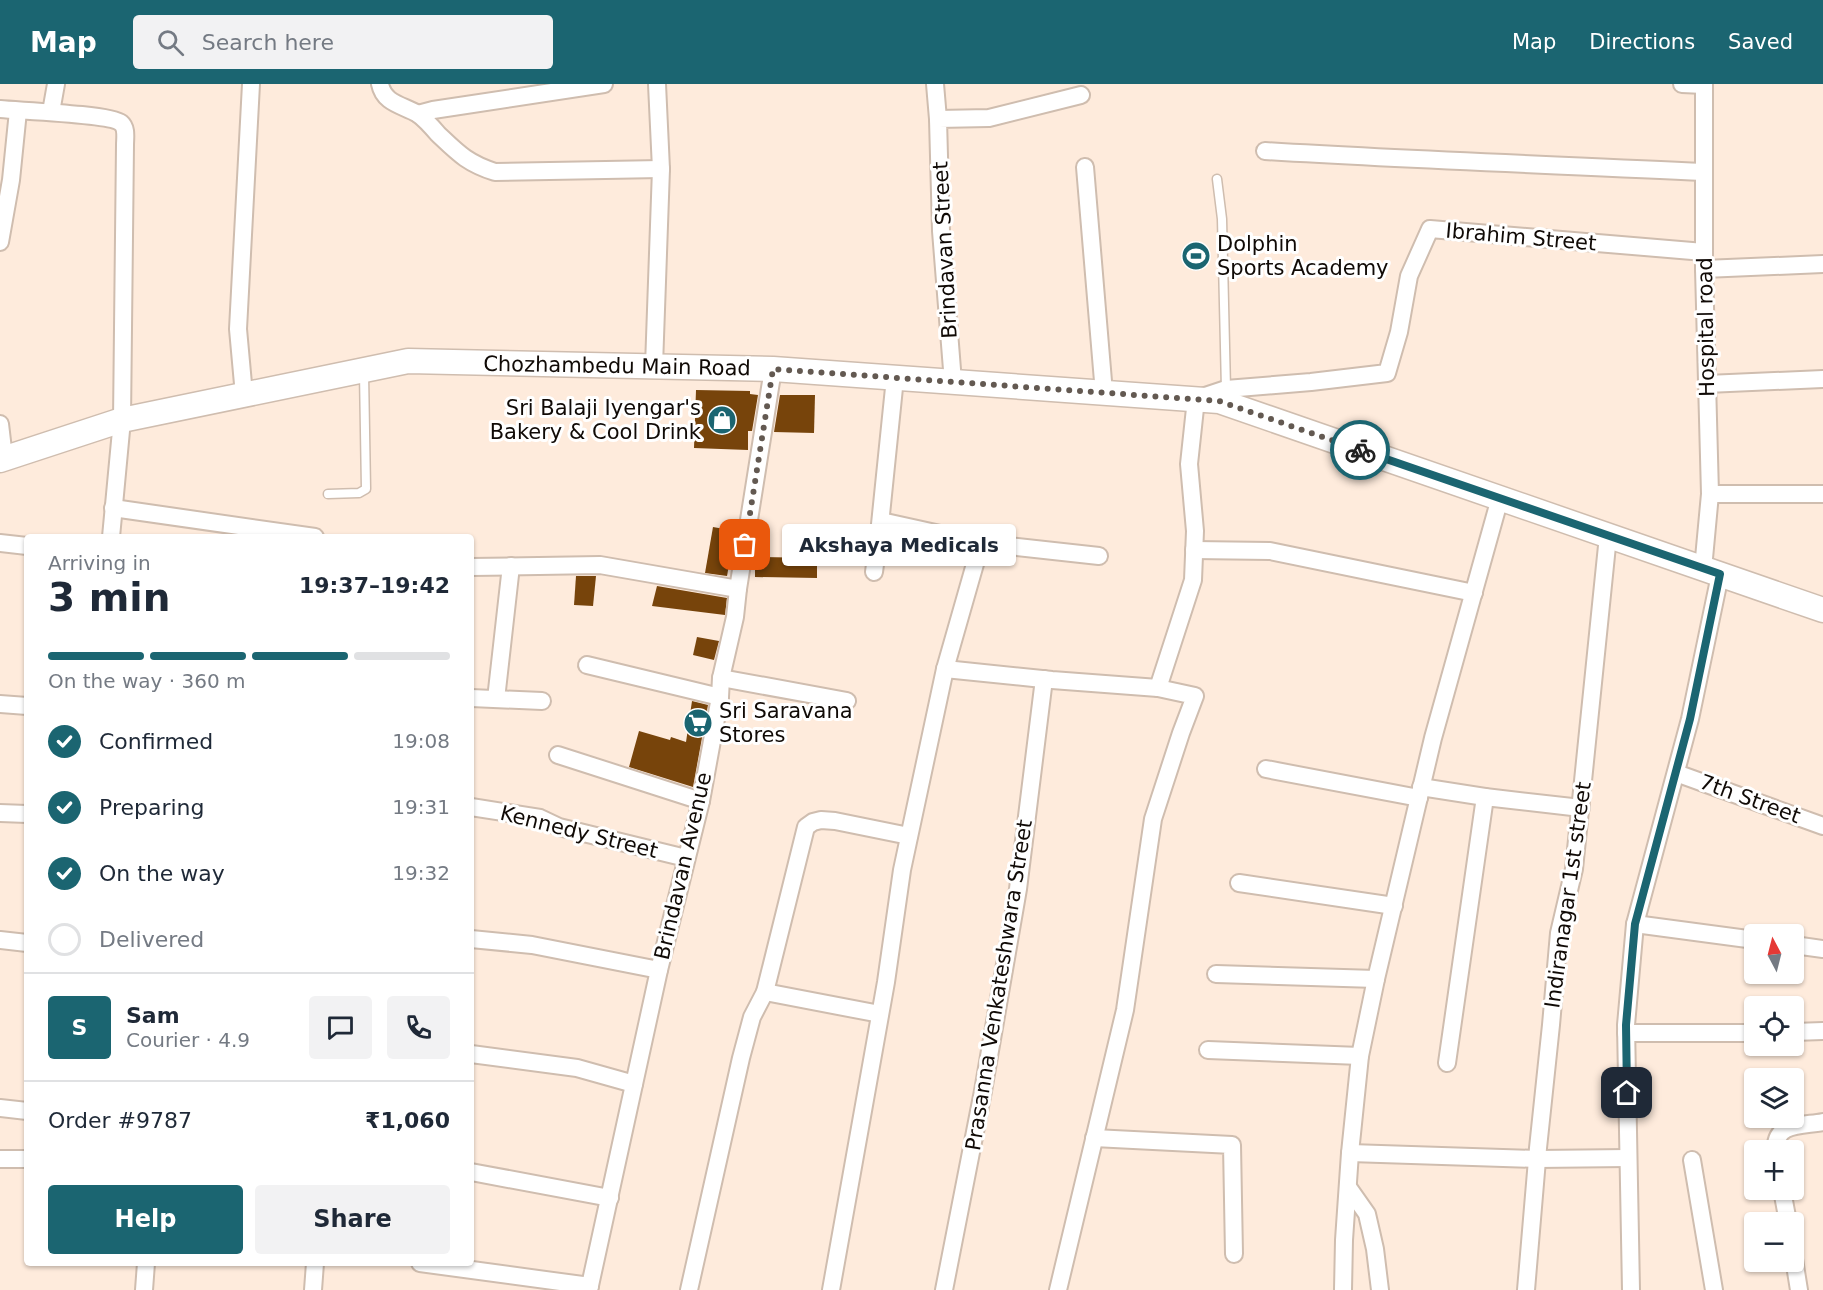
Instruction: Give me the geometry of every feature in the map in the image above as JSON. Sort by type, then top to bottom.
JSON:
[{"type":"street","points":[[51,112],[56,84]]},
{"type":"street","points":[[244,395],[238,329],[251,84]]},
{"type":"street","points":[[380,84],[381,90],[393,104],[418,114],[455,151],[474,165],[495,172],[661,169]]},
{"type":"street","points":[[418,114],[604,84]]},
{"type":"street","points":[[654,366],[661,169],[657,84]]},
{"type":"street","name":"Brindavan Street","points":[[935,84],[941,231],[953,382]]},
{"type":"street","points":[[1682,84],[1704,85]]},
{"type":"street","name":"Hospital road","points":[[1631,1290],[1626,1033],[1635,924],[1690,719],[1712,572],[1704,261],[1704,85]]},
{"type":"street","points":[[938,119],[989,118],[1081,95]]},
{"type":"street","points":[[0,109],[51,112],[120,121],[124,127],[123,420],[111,534]]},
{"type":"street","points":[[0,242],[18,111]]},
{"type":"street","points":[[1265,151],[1704,172]]},
{"type":"street","points":[[1085,167],[1104,393]]},
{"type":"street","name":"Ibrahim Street","points":[[1196,399],[1226,389],[1387,373],[1399,332],[1409,276],[1430,229],[1704,261]]},
{"type":"street","points":[[1704,261],[1823,264]]},
{"type":"street","name":"Chozhambedu Main Road","points":[[2,459],[123,420],[408,361],[773,369],[1196,399],[1219,401],[1823,610]]},
{"type":"street","name":"Brindavan Avenue","points":[[590,1288],[659,970],[701,801],[735,617],[773,369]]},
{"type":"street","points":[[874,572],[895,378]]},
{"type":"street","points":[[1707,384],[1823,380]]},
{"type":"street","points":[[1158,688],[1193,580],[1195,531],[1189,464],[1196,399]]},
{"type":"street","points":[[0,424],[2,459]]},
{"type":"street","points":[[1710,494],[1823,494]]},
{"type":"street","points":[[1343,1290],[1350,1153],[1360,1056],[1433,738],[1500,498]]},
{"type":"street","points":[[113,508],[294,534]]},
{"type":"street","points":[[881,521],[981,543],[1100,556]]},
{"type":"street","name":"Indiranagar 1st street","points":[[1526,1290],[1559,933],[1574,869],[1608,536]]},
{"type":"street","points":[[0,543],[24,546]]},
{"type":"street","points":[[831,1290],[886,982],[902,870],[945,669],[981,543]]},
{"type":"street","points":[[1194,550],[1270,551],[1474,593]]},
{"type":"street","points":[[474,567],[600,565],[738,589]]},
{"type":"street","points":[[496,699],[511,566]]},
{"type":"street","points":[[587,665],[720,697]]},
{"type":"street","points":[[945,669],[1158,688],[1195,696],[1153,819],[1125,1010],[1058,1290]]},
{"type":"street","points":[[722,678],[847,701]]},
{"type":"street","name":"Prasanna Venkateshwara Street","points":[[944,1290],[983,1091],[1018,888],[1044,679]]},
{"type":"street","points":[[474,698],[542,701]]},
{"type":"street","points":[[0,704],[24,706]]},
{"type":"street","points":[[558,755],[701,801]]},
{"type":"street","points":[[1266,769],[1420,793],[1485,797],[1581,808]]},
{"type":"street","name":"7th Street","points":[[1676,772],[1823,826]]},
{"type":"street","points":[[1447,1063],[1485,797]]},
{"type":"street","name":"Kennedy Street","points":[[474,807],[540,818],[570,830],[686,858]]},
{"type":"street","points":[[0,813],[24,814]]},
{"type":"street","points":[[689,1290],[741,1058],[752,1017],[765,992],[806,827],[821,820],[835,821],[909,836]]},
{"type":"street","points":[[1239,883],[1394,906]]},
{"type":"street","points":[[1635,924],[1744,939]]},
{"type":"street","points":[[474,939],[532,945],[659,970]]},
{"type":"street","points":[[0,940],[24,943]]},
{"type":"street","points":[[1804,946],[1823,949]]},
{"type":"street","points":[[1216,974],[1376,979]]},
{"type":"street","points":[[765,992],[880,1014]]},
{"type":"street","points":[[1804,1032],[1823,1031]]},
{"type":"street","points":[[1626,1033],[1744,1033]]},
{"type":"street","points":[[1208,1050],[1360,1056]]},
{"type":"street","points":[[474,1054],[577,1068],[634,1084]]},
{"type":"street","points":[[0,1108],[24,1111]]},
{"type":"street","points":[[1777,1140],[1781,1132],[1794,1126],[1823,1122]]},
{"type":"street","points":[[1094,1138],[1232,1146],[1234,1254]]},
{"type":"street","points":[[1350,1153],[1537,1159],[1628,1158]]},
{"type":"street","points":[[0,1159],[24,1159]]},
{"type":"street","points":[[1692,1160],[1714,1290]]},
{"type":"street","points":[[474,1173],[610,1197]]},
{"type":"street","points":[[1348,1187],[1367,1214],[1375,1249],[1380,1290]]},
{"type":"street","points":[[144,1290],[146,1266]]},
{"type":"street","points":[[313,1290],[315,1266]]},
{"type":"street","points":[[440,1266],[590,1288]]},
{"type":"street","points":[[1796,1272],[1799,1290]]},
{"type":"lane","points":[[1217,179],[1222,219],[1226,389]]},
{"type":"lane","points":[[328,494],[359,493],[366,489],[364,370]]},
{"type":"building","name":"Sri Balaji Iyengar's Bakery & Cool Drink","points":[[696,390],[750,391],[750,394],[758,395],[752,431],[748,431],[748,450],[694,448]]},
{"type":"building","points":[[780,395],[815,395],[814,433],[774,432]]},
{"type":"building","points":[[713,527],[735,531],[727,576],[705,573]]},
{"type":"building","points":[[755,557],[817,558],[817,578],[755,577]]},
{"type":"building","points":[[576,576],[596,576],[593,606],[574,605]]},
{"type":"building","points":[[657,586],[727,598],[725,615],[652,606]]},
{"type":"building","points":[[697,637],[719,641],[714,660],[693,655]]},
{"type":"building","points":[[692,701],[708,705],[693,787],[629,767],[639,731],[686,742]]},
{"type":"way so far","points":[[745,545],[773,369],[1219,401],[1360,450]]},
{"type":"place","name":"Dolphin Sports Academy","points":[[1196,256]]},
{"type":"place","name":"Sri Balaji Iyengar's Bakery & Cool Drink","points":[[722,420]]},
{"type":"place","name":"Akshaya Medicals","points":[[745,545]]},
{"type":"place","name":"Sri Saravana Stores","points":[[698,723]]},
{"type":"route","points":[[1360,450],[1720,574],[1690,719],[1635,924],[1626,1025],[1627,1093]]}]
